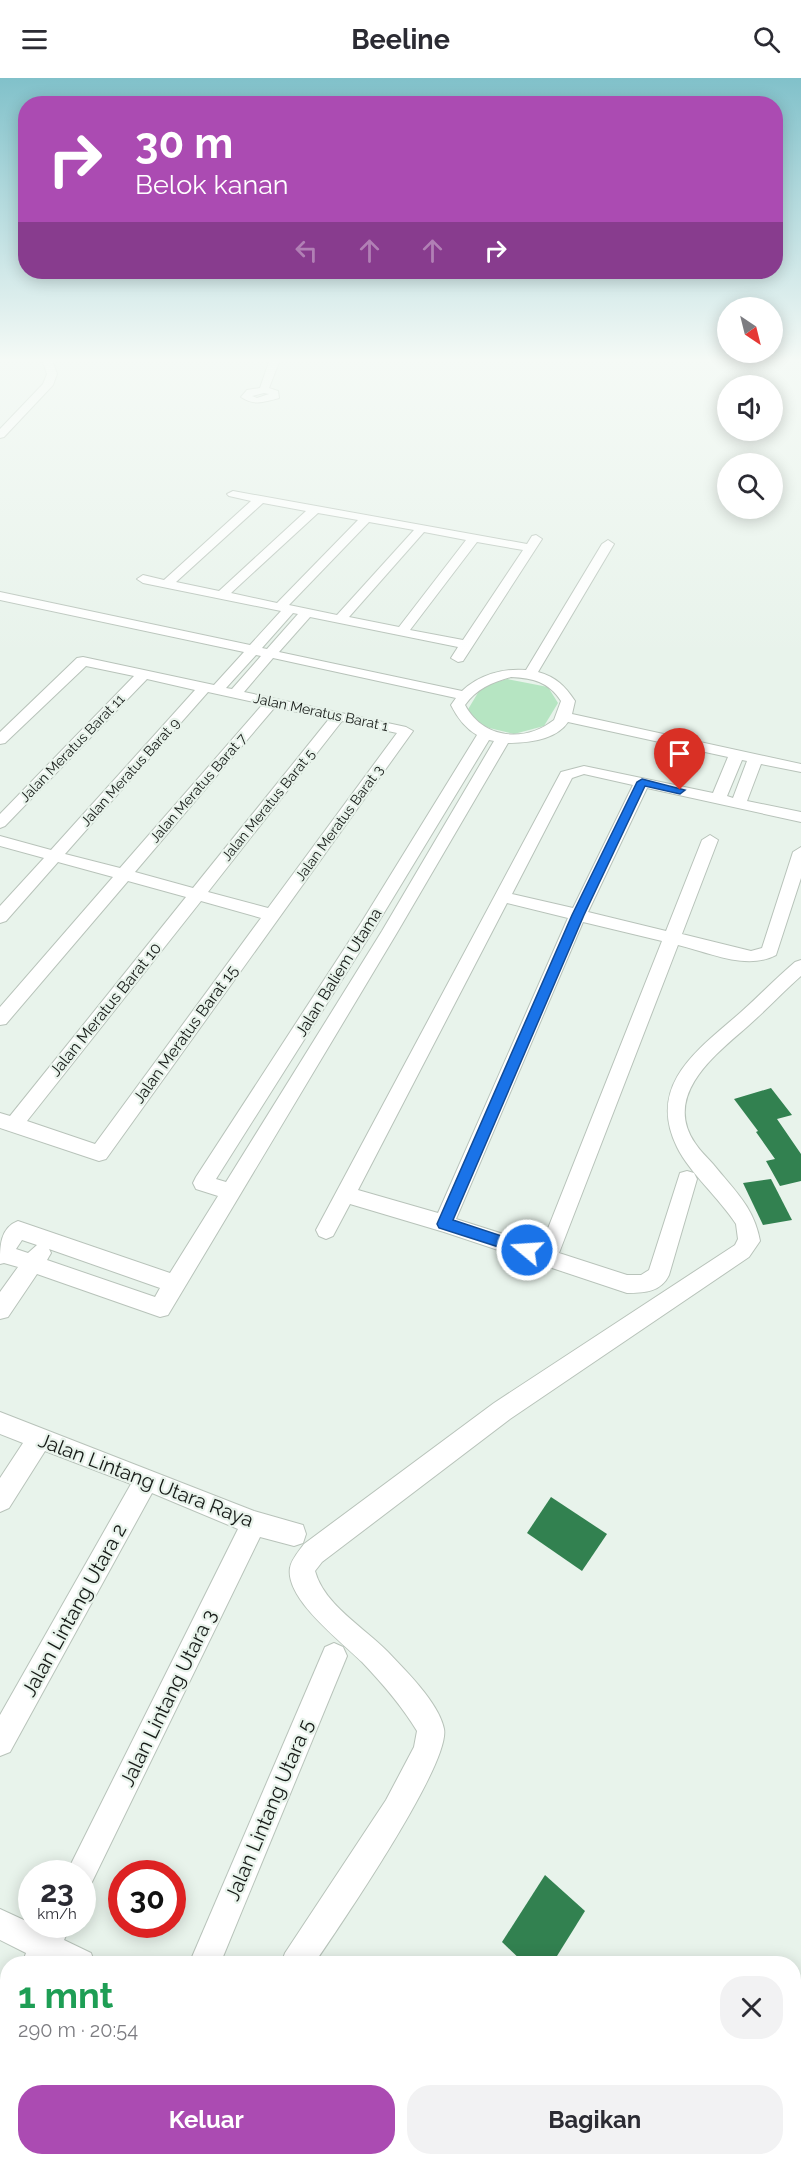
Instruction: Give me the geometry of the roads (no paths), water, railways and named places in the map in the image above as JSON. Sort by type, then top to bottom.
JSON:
[{"type":"street","points":[[233,494],[474,538],[534,542],[458,658]]},
{"type":"street","points":[[167,584],[260,499]]},
{"type":"street","points":[[222,595],[315,508]]},
{"type":"street","name":"Jalan Meratus Barat 9","points":[[0,917],[211,689],[253,650],[285,608],[367,518]]},
{"type":"street","points":[[340,619],[422,528]]},
{"type":"street","points":[[402,632],[474,538]]},
{"type":"street","points":[[530,674],[608,544]]},
{"type":"street","points":[[143,579],[466,645]]},
{"type":"street","points":[[0,596],[463,695]]},
{"type":"street","points":[[235,694],[307,612]]},
{"type":"street","name":"Jalan Meratus Barat 1","points":[[0,740],[82,661],[406,731]]},
{"type":"street","points":[[511,673],[530,674],[546,679],[561,689],[568,701],[565,717],[555,727],[523,739],[503,739],[485,734],[472,726],[458,705],[463,695],[490,677],[511,673]]},
{"type":"street","name":"Jalan Meratus Barat 11","points":[[0,823],[144,674]]},
{"type":"street","name":"Jalan Meratus Barat 7","points":[[0,1019],[272,702]]},
{"type":"street","name":"Jalan Meratus Barat 5","points":[[197,895],[339,716]]},
{"type":"street","points":[[565,717],[801,768]]},
{"type":"street","name":"Jalan Meratus Barat 3","points":[[272,915],[406,731]]},
{"type":"street","name":"Jalan Baliem Utama","points":[[231,1192],[203,1183],[368,926],[485,734]]},
{"type":"street","name":"Jalan Baliem Utama","points":[[33,1263],[160,1308],[390,931],[503,739]]},
{"type":"street","points":[[718,799],[736,755]]},
{"type":"street","points":[[738,803],[755,759]]},
{"type":"street","points":[[326,1230],[504,897],[566,775],[584,770],[801,817]]},
{"type":"street","points":[[444,1224],[578,915],[642,782]]},
{"type":"street","points":[[547,1257],[710,840]]},
{"type":"street","points":[[0,841],[272,915]]},
{"type":"street","points":[[504,897],[672,939],[752,957],[761,956],[770,951],[801,852]]},
{"type":"street","name":"Jalan Meratus Barat 10","points":[[7,1122],[197,895]]},
{"type":"street","name":"Jalan Meratus Barat 15","points":[[7,1122],[99,1153],[272,915]]},
{"type":"street","points":[[301,1956],[414,1779],[431,1741],[431,1729],[404,1690],[367,1649],[311,1596],[303,1580],[302,1569],[313,1553],[502,1411],[742,1251],[749,1241],[746,1222],[686,1146],[680,1132],[678,1093],[689,1073],[709,1050],[801,966]]},
{"type":"street","points":[[344,1194],[627,1284],[645,1284],[658,1275],[687,1179]]},
{"type":"street","points":[[33,1263],[1,1254],[18,1230],[175,1284]]},
{"type":"street","points":[[0,1310],[48,1240]]},
{"type":"street","name":"Jalan Lintang Utara Raya","points":[[0,1423],[254,1522],[294,1534]]},
{"type":"street","points":[[0,1500],[40,1438]]},
{"type":"street","name":"Jalan Lintang Utara 2","points":[[0,1742],[147,1479]]},
{"type":"street","name":"Jalan Lintang Utara 3","points":[[88,1860],[254,1522]]},
{"type":"street","name":"Jalan Lintang Utara 5","points":[[207,1956],[334,1656]]},
{"type":"street","points":[[0,1924],[66,1956]]}]
